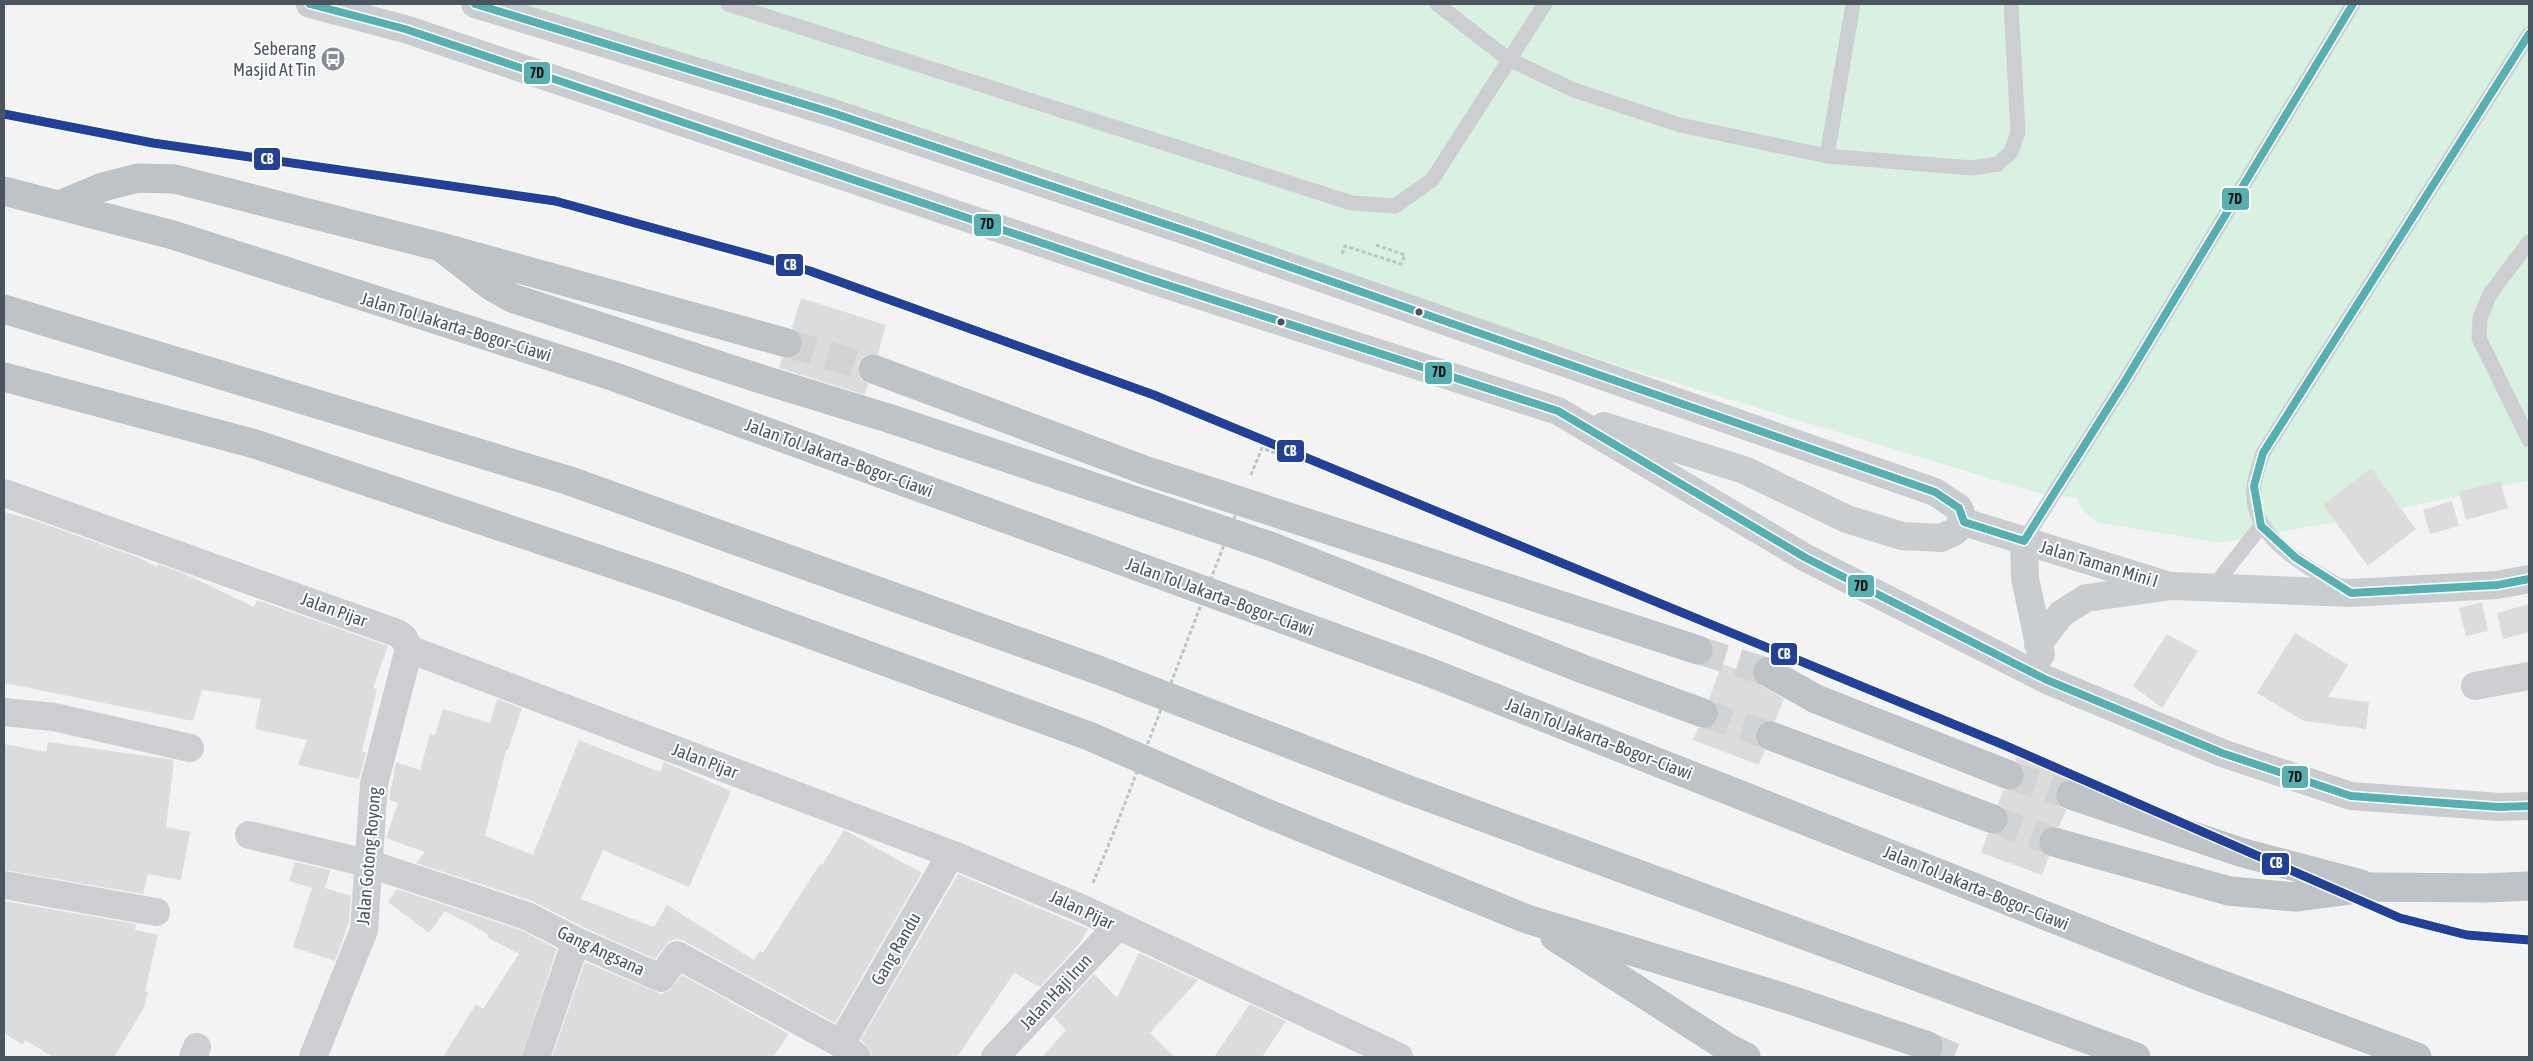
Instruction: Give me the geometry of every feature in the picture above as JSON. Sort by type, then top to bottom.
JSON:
[{"type":"highway","points":[[62,204],[103,187],[138,178],[174,179],[441,246],[787,343]]},
{"type":"highway","name":"Jalan Tol Jakarta–Bogor–Ciawi","points":[[4,191],[62,204],[173,235],[615,376],[1429,672],[2201,977],[2417,1057]]},
{"type":"highway","points":[[441,246],[491,286],[512,298],[761,380],[891,419],[1270,546],[1583,669],[1703,713]]},
{"type":"highway","points":[[4,309],[567,480],[1098,670],[1401,787],[2136,1057]]},
{"type":"highway","points":[[873,369],[1144,470],[1698,650]]},
{"type":"highway","points":[[4,377],[255,444],[678,586],[1089,736],[1266,813],[1526,919],[1785,998],[1928,1046]]},
{"type":"highway","points":[[1768,672],[1816,699],[2009,775]]},
{"type":"highway","points":[[1771,736],[1993,819]]},
{"type":"highway","points":[[2071,795],[2240,852],[2372,887]]},
{"type":"highway","points":[[2054,842],[2230,891],[2295,898],[2372,887],[2486,888],[2529,886]]},
{"type":"highway","points":[[1526,919],[1728,1048],[1746,1057]]},
{"type":"main road","points":[[310,4],[405,29],[1158,282],[1744,470],[1846,519],[1902,536],[1941,538],[1954,532],[1964,522],[1959,508],[1935,492],[1332,281],[833,113],[475,4]]},
{"type":"main road","points":[[1558,411],[1806,558],[2047,680],[2222,754],[2351,796],[2499,807],[2529,806]]},
{"type":"main road","name":"Jalan Taman Mini I","points":[[1964,522],[2172,586]]},
{"type":"main road","points":[[2024,541],[2025,578],[2047,680]]},
{"type":"main road","points":[[2038,644],[2061,614],[2086,598],[2142,592],[2172,586],[2351,593],[2496,585],[2529,579]]},
{"type":"street","name":"Jalan Pijar","points":[[4,493],[397,633],[404,638],[409,649],[951,854],[1083,909],[1117,927],[1343,1029],[1399,1057]]},
{"type":"street","name":"Jalan Gotong Royong","points":[[313,1057],[364,930],[368,894],[367,863],[374,784],[409,649]]},
{"type":"street","points":[[2475,686],[2529,676]]},
{"type":"street","points":[[4,712],[54,717],[190,748]]},
{"type":"street","name":"Gang Angsana","points":[[249,835],[367,863],[526,916],[576,941],[661,978],[677,955],[849,1051]]},
{"type":"street","name":"Gang Randu","points":[[849,1051],[951,854]]},
{"type":"street","points":[[4,885],[156,912]]},
{"type":"street","name":"Jalan Haji Irun","points":[[995,1057],[1117,927]]},
{"type":"street","points":[[536,1057],[576,941]]},
{"type":"lane","points":[[728,4],[1352,203],[1395,206],[1432,180],[1545,4]]},
{"type":"lane","points":[[1436,4],[1508,59],[1574,90],[1680,124],[1827,156],[1972,168],[1998,164],[2011,152],[2018,132],[2011,4]]},
{"type":"lane","points":[[1827,156],[1853,4]]},
{"type":"lane","points":[[2024,541],[2125,381],[2354,4]]},
{"type":"lane","points":[[2351,593],[2296,558],[2261,526],[2254,500],[2254,486],[2263,452],[2529,34]]},
{"type":"lane","points":[[2529,242],[2490,294],[2480,318],[2479,338],[2529,440]]},
{"type":"lane","points":[[2213,587],[2261,526]]},
{"type":"path","points":[[1332,281],[1344,246],[1402,264],[1405,255],[1376,245]]},
{"type":"path","points":[[1083,909],[1262,448],[1297,461]]},
{"type":"green space","points":[[506,4],[2529,4],[2529,480],[2364,517],[2220,543],[2099,523],[2084,512],[2076,498],[2038,493],[1633,370],[1008,163]]},
{"type":"building","points":[[801,298],[886,325],[878,354],[870,354],[863,357],[858,364],[861,379],[868,384],[865,395],[779,368],[782,358],[791,358],[798,354],[802,348],[802,339],[798,332],[792,328]]},
{"type":"building","points":[[2371,468],[2416,529],[2368,566],[2323,505]]},
{"type":"building","points":[[2500,481],[2508,508],[2466,520],[2459,492]]},
{"type":"building","points":[[2452,501],[2459,526],[2430,534],[2423,510]]},
{"type":"building","points":[[4,512],[34,520],[137,557],[157,567],[158,564],[183,573],[254,607],[257,600],[388,646],[373,688],[377,689],[362,751],[366,753],[359,779],[298,765],[307,740],[255,729],[261,699],[202,690],[193,721],[4,683]]},
{"type":"building","points":[[2482,602],[2488,631],[2466,636],[2459,608]]},
{"type":"building","points":[[2529,604],[2529,632],[2503,639],[2497,613]]},
{"type":"building","points":[[2295,633],[2348,665],[2328,697],[2369,702],[2366,729],[2304,721],[2257,693]]},
{"type":"building","points":[[2167,634],[2198,651],[2162,708],[2133,686]]},
{"type":"building","points":[[1722,664],[1753,675],[1760,685],[1784,699],[1775,721],[1761,724],[1756,731],[1756,739],[1759,746],[1765,750],[1759,765],[1693,740],[1698,728],[1706,728],[1713,725],[1717,719],[1718,710],[1715,703],[1709,699]]},
{"type":"building","points":[[497,699],[522,708],[508,750],[506,750],[485,836],[533,855],[579,740],[660,772],[664,762],[731,791],[689,887],[603,850],[581,899],[654,927],[667,905],[754,960],[760,951],[763,953],[844,830],[922,873],[835,1023],[684,941],[677,939],[669,941],[655,959],[583,927],[532,901],[416,863],[425,852],[386,838],[398,803],[389,800],[396,762],[420,770],[430,734],[435,735],[443,709],[490,723]]},
{"type":"building","points":[[48,742],[174,760],[166,827],[190,832],[181,880],[148,874],[143,894],[4,870],[4,744],[46,752]]},
{"type":"building","points":[[2017,755],[2078,777],[2077,780],[2068,780],[2061,783],[2056,790],[2056,799],[2060,806],[2066,810],[2059,827],[2050,827],[2043,831],[2039,837],[2039,846],[2049,856],[2042,875],[1981,853],[1988,834],[2003,831],[2008,824],[2005,809],[1998,804],[2003,790],[2011,790],[2018,787],[2024,780],[2021,766],[2015,760]]},
{"type":"building","points":[[295,862],[330,870],[325,888],[351,896],[349,922],[335,961],[293,947],[312,888],[289,881]]},
{"type":"building","points":[[958,874],[1088,929],[1079,944],[1040,987],[1014,973],[957,1057],[872,1057],[871,1051],[861,1040]]},
{"type":"building","points":[[397,889],[521,930],[557,949],[521,1057],[443,1057],[476,1004],[483,1009],[519,954],[487,937],[488,934],[445,911],[429,933],[388,902]]},
{"type":"building","points":[[4,901],[136,924],[135,930],[158,935],[145,991],[148,992],[144,1008],[114,1057],[53,1057],[25,1040],[23,1045],[4,1033]]},
{"type":"building","points":[[1139,953],[1198,980],[1150,1033],[1175,1057],[1042,1057],[1066,1030],[1054,1017],[1094,974],[1117,998]]},
{"type":"building","points":[[585,962],[661,994],[669,991],[682,975],[789,1034],[773,1057],[552,1057]]},
{"type":"building","points":[[1250,1004],[1286,1021],[1262,1057],[1214,1057]]},
{"type":"tunnel","points":[[787,343],[873,369]]},
{"type":"tunnel","points":[[1698,650],[1768,672]]},
{"type":"tunnel","points":[[1703,713],[1771,736]]},
{"type":"tunnel","points":[[2009,775],[2071,795]]},
{"type":"tunnel","points":[[1993,819],[2054,842]]},
{"type":"tunnel","points":[[1928,1046],[1954,1057]]},
{"type":"transit line","name":"7D","points":[[310,4],[405,29],[1149,279],[1558,411],[1806,558],[2047,680],[2222,753],[2351,796],[2499,807],[2529,806]]},
{"type":"transit line","name":"7D","points":[[475,4],[833,113],[1198,235],[1935,492],[1959,508],[1964,522],[2024,541],[2125,381],[2353,4]]},
{"type":"transit line","name":"7D","points":[[2529,34],[2263,453],[2254,486],[2261,526],[2296,558],[2351,593],[2497,585],[2529,579]]},
{"type":"transit line","name":"CB","points":[[4,114],[153,143],[555,201],[810,271],[1154,395],[2004,745],[2400,918],[2467,935],[2529,940]]},
{"type":"place","name":"Seberang Masjid At Tin","points":[[333,59]]}]
